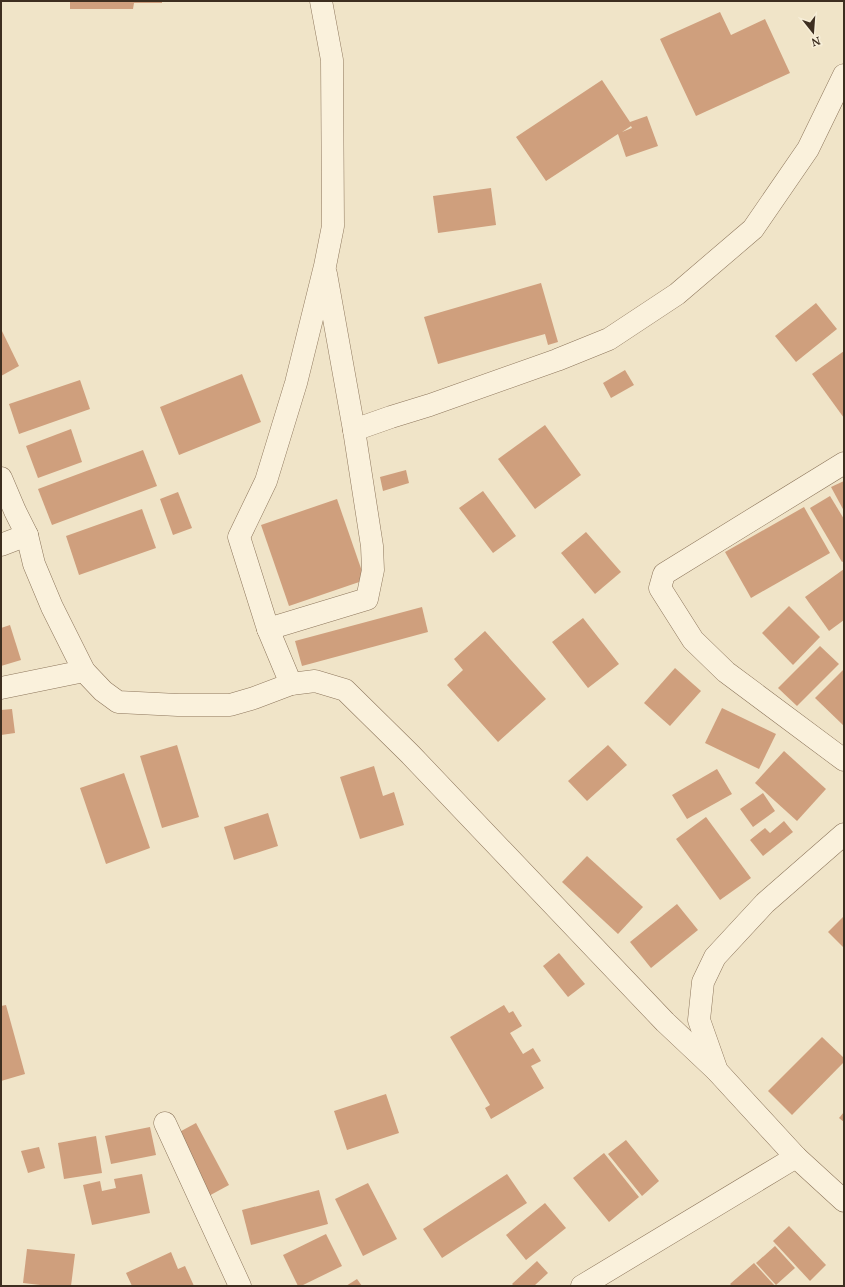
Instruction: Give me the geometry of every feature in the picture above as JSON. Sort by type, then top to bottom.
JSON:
[{"type":"street","points":[[291,684],[268,629],[238,537],[266,481],[296,383],[325,266],[333,226],[332,60],[321,1]]},
{"type":"street","points":[[354,430],[557,360],[609,339],[677,294],[753,228],[808,149],[844,75]]},
{"type":"street","points":[[268,629],[367,599],[373,570],[372,546],[354,430],[325,266]]},
{"type":"street","points":[[844,463],[664,574],[660,588],[693,640],[726,672],[844,760]]},
{"type":"street","points":[[1,478],[27,535],[34,564],[49,600],[84,671],[103,691],[118,702],[146,704],[230,705],[291,684],[315,681],[345,690],[410,754],[665,1022],[716,1071],[796,1157],[844,1201]]},
{"type":"street","points":[[1,545],[27,535]]},
{"type":"street","points":[[1,688],[84,671]]},
{"type":"street","points":[[716,1071],[699,1020],[703,982],[715,957],[765,903],[844,834]]},
{"type":"street","points":[[165,1123],[240,1286]]},
{"type":"street","points":[[582,1286],[796,1157]]},
{"type":"building","points":[[70,1],[162,1],[162,3],[134,3],[133,9],[70,9]]},
{"type":"building","points":[[720,12],[731,35],[765,19],[790,73],[696,116],[660,39]]},
{"type":"building","points":[[602,80],[630,122],[647,116],[658,146],[626,157],[618,134],[546,181],[516,137]],"holes":[[[631,126],[632,128],[622,132]]]},
{"type":"building","points":[[491,188],[496,225],[438,233],[433,196]]},
{"type":"building","points":[[541,283],[558,342],[548,345],[545,334],[438,364],[424,317]]},
{"type":"building","points":[[816,303],[837,329],[796,362],[775,336]]},
{"type":"building","points":[[1,329],[19,366],[1,376]]},
{"type":"building","points":[[844,351],[844,418],[812,374]]},
{"type":"building","points":[[625,370],[634,385],[611,398],[603,383]]},
{"type":"building","points":[[242,374],[261,422],[179,455],[160,407]]},
{"type":"building","points":[[80,380],[90,409],[19,434],[9,404]]},
{"type":"building","points":[[545,425],[581,475],[535,509],[498,459]]},
{"type":"building","points":[[71,429],[82,462],[38,478],[26,446]]},
{"type":"building","points":[[143,450],[157,486],[52,525],[38,489]]},
{"type":"building","points":[[406,470],[409,483],[383,491],[380,477]]},
{"type":"building","points":[[844,481],[844,511],[831,487]]},
{"type":"building","points":[[483,491],[516,536],[493,553],[459,508]]},
{"type":"building","points":[[178,492],[192,528],[173,535],[160,499]]},
{"type":"building","points":[[830,496],[844,519],[844,561],[842,562],[810,508]]},
{"type":"building","points":[[337,499],[365,580],[289,606],[261,525]]},
{"type":"building","points":[[804,507],[830,553],[751,598],[725,552]]},
{"type":"building","points":[[142,509],[156,548],[79,575],[66,536]]},
{"type":"building","points":[[586,532],[621,572],[595,594],[561,553]]},
{"type":"building","points":[[844,569],[844,620],[829,631],[805,597]]},
{"type":"building","points":[[789,606],[820,637],[793,665],[762,633]]},
{"type":"building","points":[[422,607],[428,632],[302,666],[295,641]]},
{"type":"building","points":[[583,618],[619,664],[588,688],[552,642]]},
{"type":"building","points":[[10,625],[21,660],[1,666],[1,628]]},
{"type":"building","points":[[485,631],[546,699],[498,742],[447,685],[463,670],[454,659]]},
{"type":"building","points":[[820,646],[839,664],[797,706],[778,688]]},
{"type":"building","points":[[675,668],[701,691],[670,726],[644,703]]},
{"type":"building","points":[[844,669],[844,726],[815,698]]},
{"type":"building","points":[[722,708],[776,734],[759,769],[705,743]]},
{"type":"building","points":[[12,709],[15,733],[1,735],[1,710]]},
{"type":"building","points":[[177,745],[199,817],[162,828],[140,756]]},
{"type":"building","points":[[608,745],[627,765],[587,801],[568,781]]},
{"type":"building","points":[[784,751],[826,789],[797,821],[755,783]]},
{"type":"building","points":[[374,766],[383,796],[394,792],[404,825],[360,839],[340,777]]},
{"type":"building","points":[[717,769],[732,794],[687,819],[672,795]]},
{"type":"building","points":[[124,773],[150,848],[106,864],[80,788]]},
{"type":"building","points":[[763,793],[775,811],[753,827],[740,809]]},
{"type":"building","points":[[268,813],[278,846],[234,860],[224,827]]},
{"type":"building","points":[[706,817],[751,878],[720,900],[676,839]]},
{"type":"building","points":[[784,821],[793,832],[763,856],[750,840],[765,828],[770,833]]},
{"type":"building","points":[[587,856],[643,907],[618,934],[562,882]]},
{"type":"building","points":[[677,904],[698,930],[651,968],[630,942]]},
{"type":"building","points":[[844,916],[844,948],[828,932]]},
{"type":"building","points":[[559,953],[585,984],[568,997],[543,966]]},
{"type":"building","points":[[6,1005],[25,1074],[1,1081],[1,1006]]},
{"type":"building","points":[[504,1005],[509,1013],[513,1011],[522,1026],[510,1033],[523,1054],[533,1048],[541,1061],[531,1066],[544,1088],[491,1119],[485,1108],[490,1105],[450,1037]]},
{"type":"building","points":[[822,1037],[844,1058],[844,1062],[792,1115],[768,1091]]},
{"type":"building","points":[[386,1094],[399,1133],[347,1150],[334,1111]]},
{"type":"building","points":[[844,1112],[844,1122],[839,1118]]},
{"type":"building","points":[[196,1123],[229,1185],[205,1198],[172,1136]]},
{"type":"building","points":[[150,1127],[156,1155],[111,1164],[105,1136]]},
{"type":"building","points":[[96,1136],[102,1173],[64,1179],[58,1143]]},
{"type":"building","points":[[626,1140],[659,1181],[642,1196],[608,1154]]},
{"type":"building","points":[[39,1147],[45,1168],[28,1173],[21,1151]]},
{"type":"building","points":[[604,1153],[639,1197],[609,1222],[573,1178]]},
{"type":"building","points":[[142,1174],[150,1213],[92,1225],[83,1185],[100,1181],[102,1191],[116,1188],[114,1179]]},
{"type":"building","points":[[507,1174],[527,1203],[442,1258],[423,1229]]},
{"type":"building","points":[[368,1183],[397,1239],[363,1256],[335,1199]]},
{"type":"building","points":[[319,1190],[328,1224],[251,1245],[242,1210]]},
{"type":"building","points":[[545,1203],[566,1228],[526,1260],[506,1235]]},
{"type":"building","points":[[789,1226],[826,1265],[810,1281],[773,1241]]},
{"type":"building","points":[[326,1234],[342,1266],[301,1286],[298,1286],[283,1255]]},
{"type":"building","points":[[775,1246],[795,1268],[776,1285],[756,1263]]},
{"type":"building","points":[[27,1249],[75,1254],[71,1286],[49,1286],[23,1283]]},
{"type":"building","points":[[171,1252],[178,1269],[185,1266],[194,1286],[132,1286],[126,1273]]},
{"type":"building","points":[[537,1261],[548,1273],[534,1286],[514,1286],[512,1284]]},
{"type":"building","points":[[754,1263],[775,1286],[732,1286],[730,1284]]},
{"type":"building","points":[[357,1279],[362,1286],[346,1286]]}]
